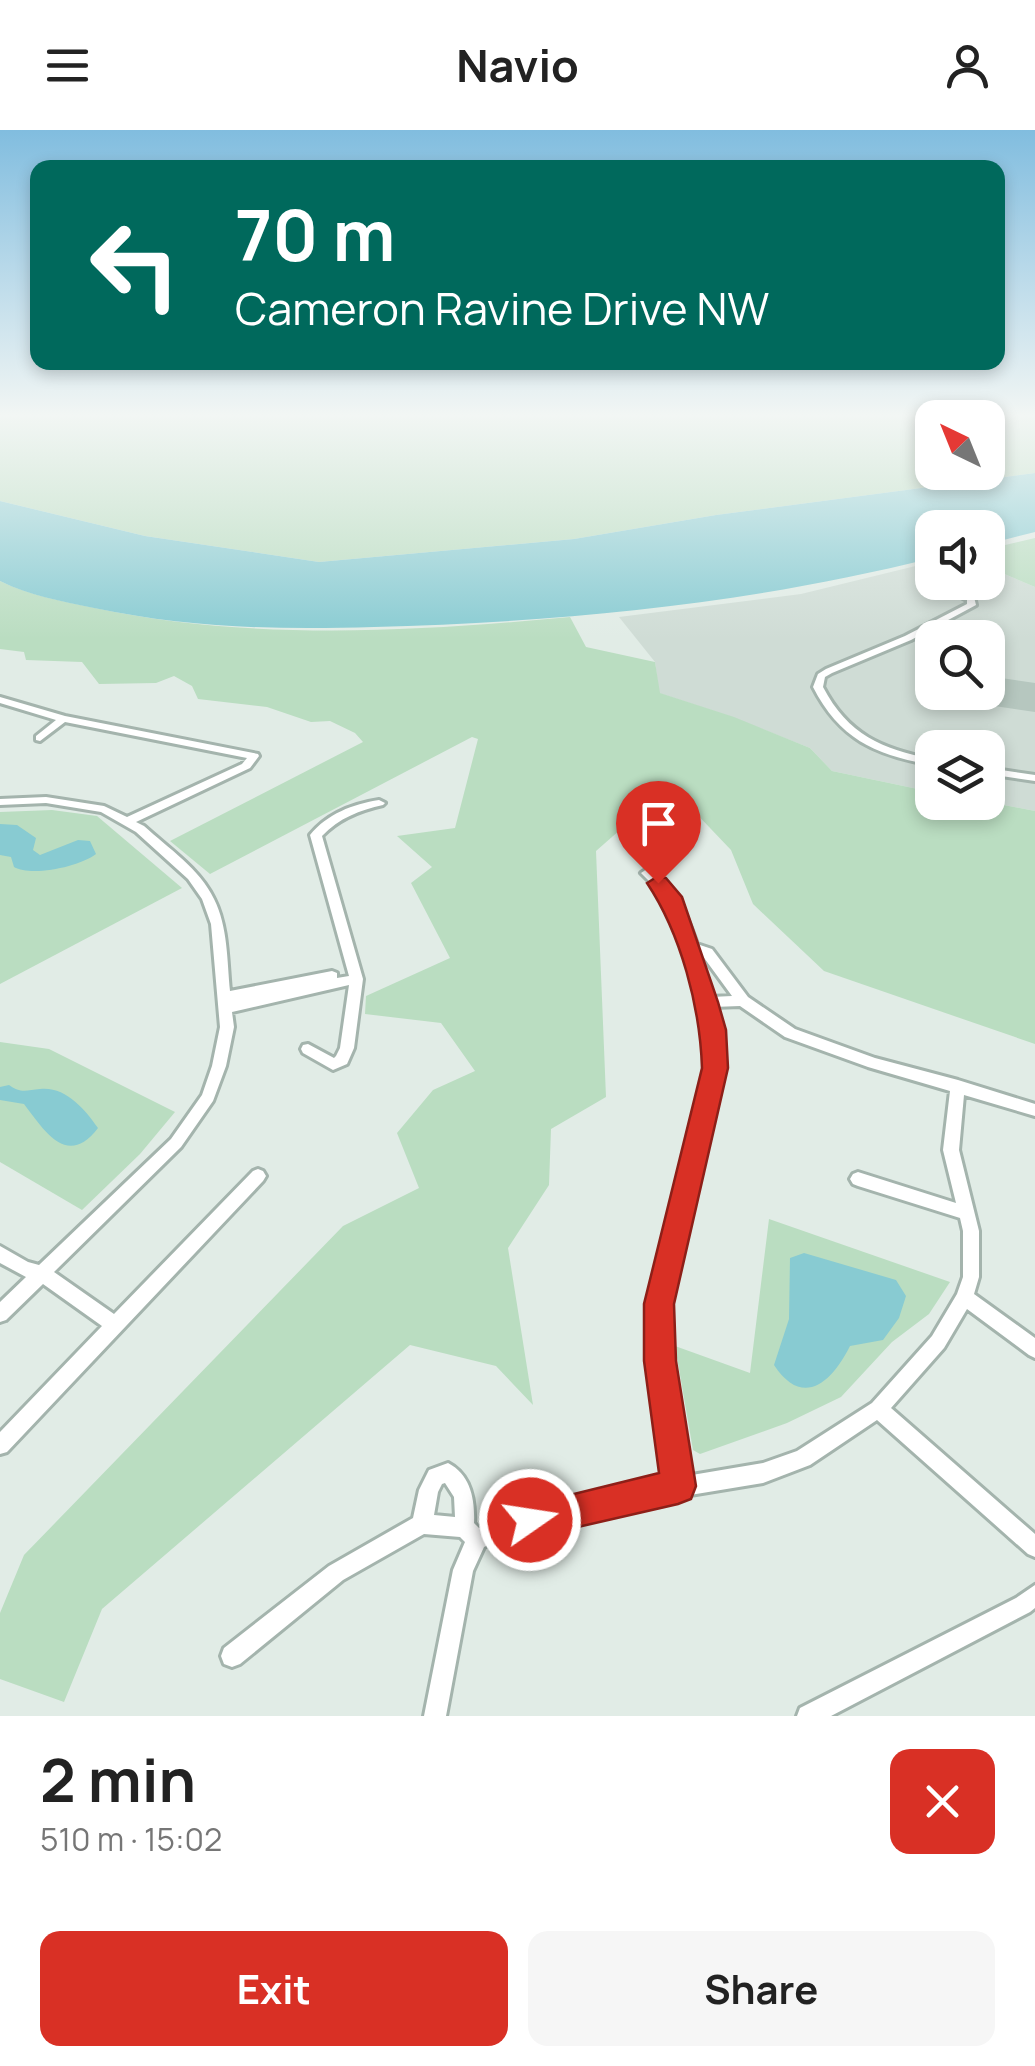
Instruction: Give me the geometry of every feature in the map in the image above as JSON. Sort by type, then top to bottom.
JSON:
[{"type":"street","points":[[915,758],[878,749],[835,720],[818,687],[821,676],[908,638],[972,605],[972,600]]},
{"type":"street","points":[[0,700],[145,739],[246,752],[255,759],[129,822]]},
{"type":"street","points":[[40,738],[63,718]]},
{"type":"street","points":[[1005,774],[1035,778]]},
{"type":"street","points":[[0,802],[68,802],[104,809],[129,822],[192,876],[208,898],[218,924],[226,1002],[220,1066],[194,1120],[160,1162],[0,1314]]},
{"type":"street","points":[[308,1050],[333,1064],[342,1060],[348,1048],[355,975],[316,834],[350,813],[379,803]]},
{"type":"street","points":[[648,873],[670,897],[688,946],[713,1030],[715,1068],[666,1272],[657,1331],[678,1486]]},
{"type":"street","points":[[688,946],[707,952],[742,1001],[776,1025],[822,1047],[1035,1110]]},
{"type":"street","points":[[226,1002],[355,975]]},
{"type":"street","points":[[706,1002],[742,1001]]},
{"type":"street","points":[[232,1656],[336,1573],[422,1524],[471,1533],[678,1486],[763,1473],[803,1458],[878,1409],[938,1342],[965,1297],[973,1255],[951,1150],[958,1086]]},
{"type":"street","points":[[0,1445],[258,1176]]},
{"type":"street","points":[[858,1179],[966,1213]]},
{"type":"street","points":[[0,1254],[24,1269],[43,1274],[115,1325]]},
{"type":"street","points":[[965,1297],[1035,1349]]},
{"type":"street","points":[[878,1409],[1035,1547]]},
{"type":"street","points":[[422,1524],[429,1490],[436,1478],[448,1474],[458,1480],[471,1533],[435,1716]]},
{"type":"street","points":[[808,1716],[1023,1605],[1035,1594]]},
{"type":"shaded area","points":[[915,566],[915,600],[1005,600],[1005,574],[1035,587],[1035,811],[1005,805],[1005,730],[915,730],[915,788],[832,771],[810,748],[659,693],[655,662],[619,617],[801,594]]},
{"type":"green space","points":[[0,491],[898,491],[574,539],[319,562],[145,536],[0,501]]},
{"type":"green space","points":[[1035,538],[1035,587],[1005,574],[1005,545]]},
{"type":"green space","points":[[0,581],[47,598],[95,608],[272,629],[452,627],[570,617],[586,647],[655,662],[660,693],[810,748],[832,771],[915,788],[915,820],[1005,820],[1005,805],[1035,811],[1035,1044],[824,971],[753,904],[731,850],[670,786],[596,851],[606,1097],[551,1129],[549,1185],[508,1248],[533,1405],[496,1366],[410,1345],[102,1609],[64,1702],[0,1679],[0,1613],[24,1555],[343,1226],[419,1188],[397,1133],[433,1090],[475,1071],[441,1023],[365,1014],[366,996],[450,958],[411,883],[432,867],[397,836],[455,828],[478,739],[472,737],[210,874],[170,841],[363,742],[355,733],[330,721],[311,722],[267,707],[198,699],[192,686],[174,676],[156,683],[99,684],[82,662],[26,660],[24,652],[0,649]]},
{"type":"green space","points":[[52,810],[97,816],[182,888],[0,984],[0,812]]},
{"type":"green space","points":[[0,1042],[49,1049],[175,1112],[140,1154],[82,1210],[0,1162]]},
{"type":"green space","points":[[769,1219],[950,1282],[929,1314],[892,1342],[841,1397],[787,1423],[700,1454],[693,1450],[675,1346],[750,1373]]},
{"type":"water","points":[[898,491],[1035,491],[1035,532],[1005,540],[1005,510],[915,510],[915,562],[725,599],[585,615],[338,628],[199,624],[46,598],[0,581],[0,501],[145,536],[319,562],[574,539]]},
{"type":"water","points":[[0,824],[17,825],[36,838],[33,850],[40,855],[78,840],[90,841],[96,854],[55,869],[22,870],[14,867],[11,857],[0,855]]},
{"type":"water","points":[[9,1085],[21,1090],[58,1091],[81,1107],[98,1128],[76,1145],[57,1141],[24,1104],[0,1100],[0,1087]]},
{"type":"water","points":[[804,1253],[896,1280],[906,1296],[899,1318],[883,1340],[850,1346],[826,1379],[806,1388],[796,1386],[774,1365],[789,1319],[790,1258]]},
{"type":"building","points":[[1005,679],[1035,683],[1035,712],[1005,708]]},
{"type":"route","points":[[530,1520],[678,1486],[660,1361],[659,1304],[715,1068],[713,1030],[706,1002],[670,897],[658,883]]}]
